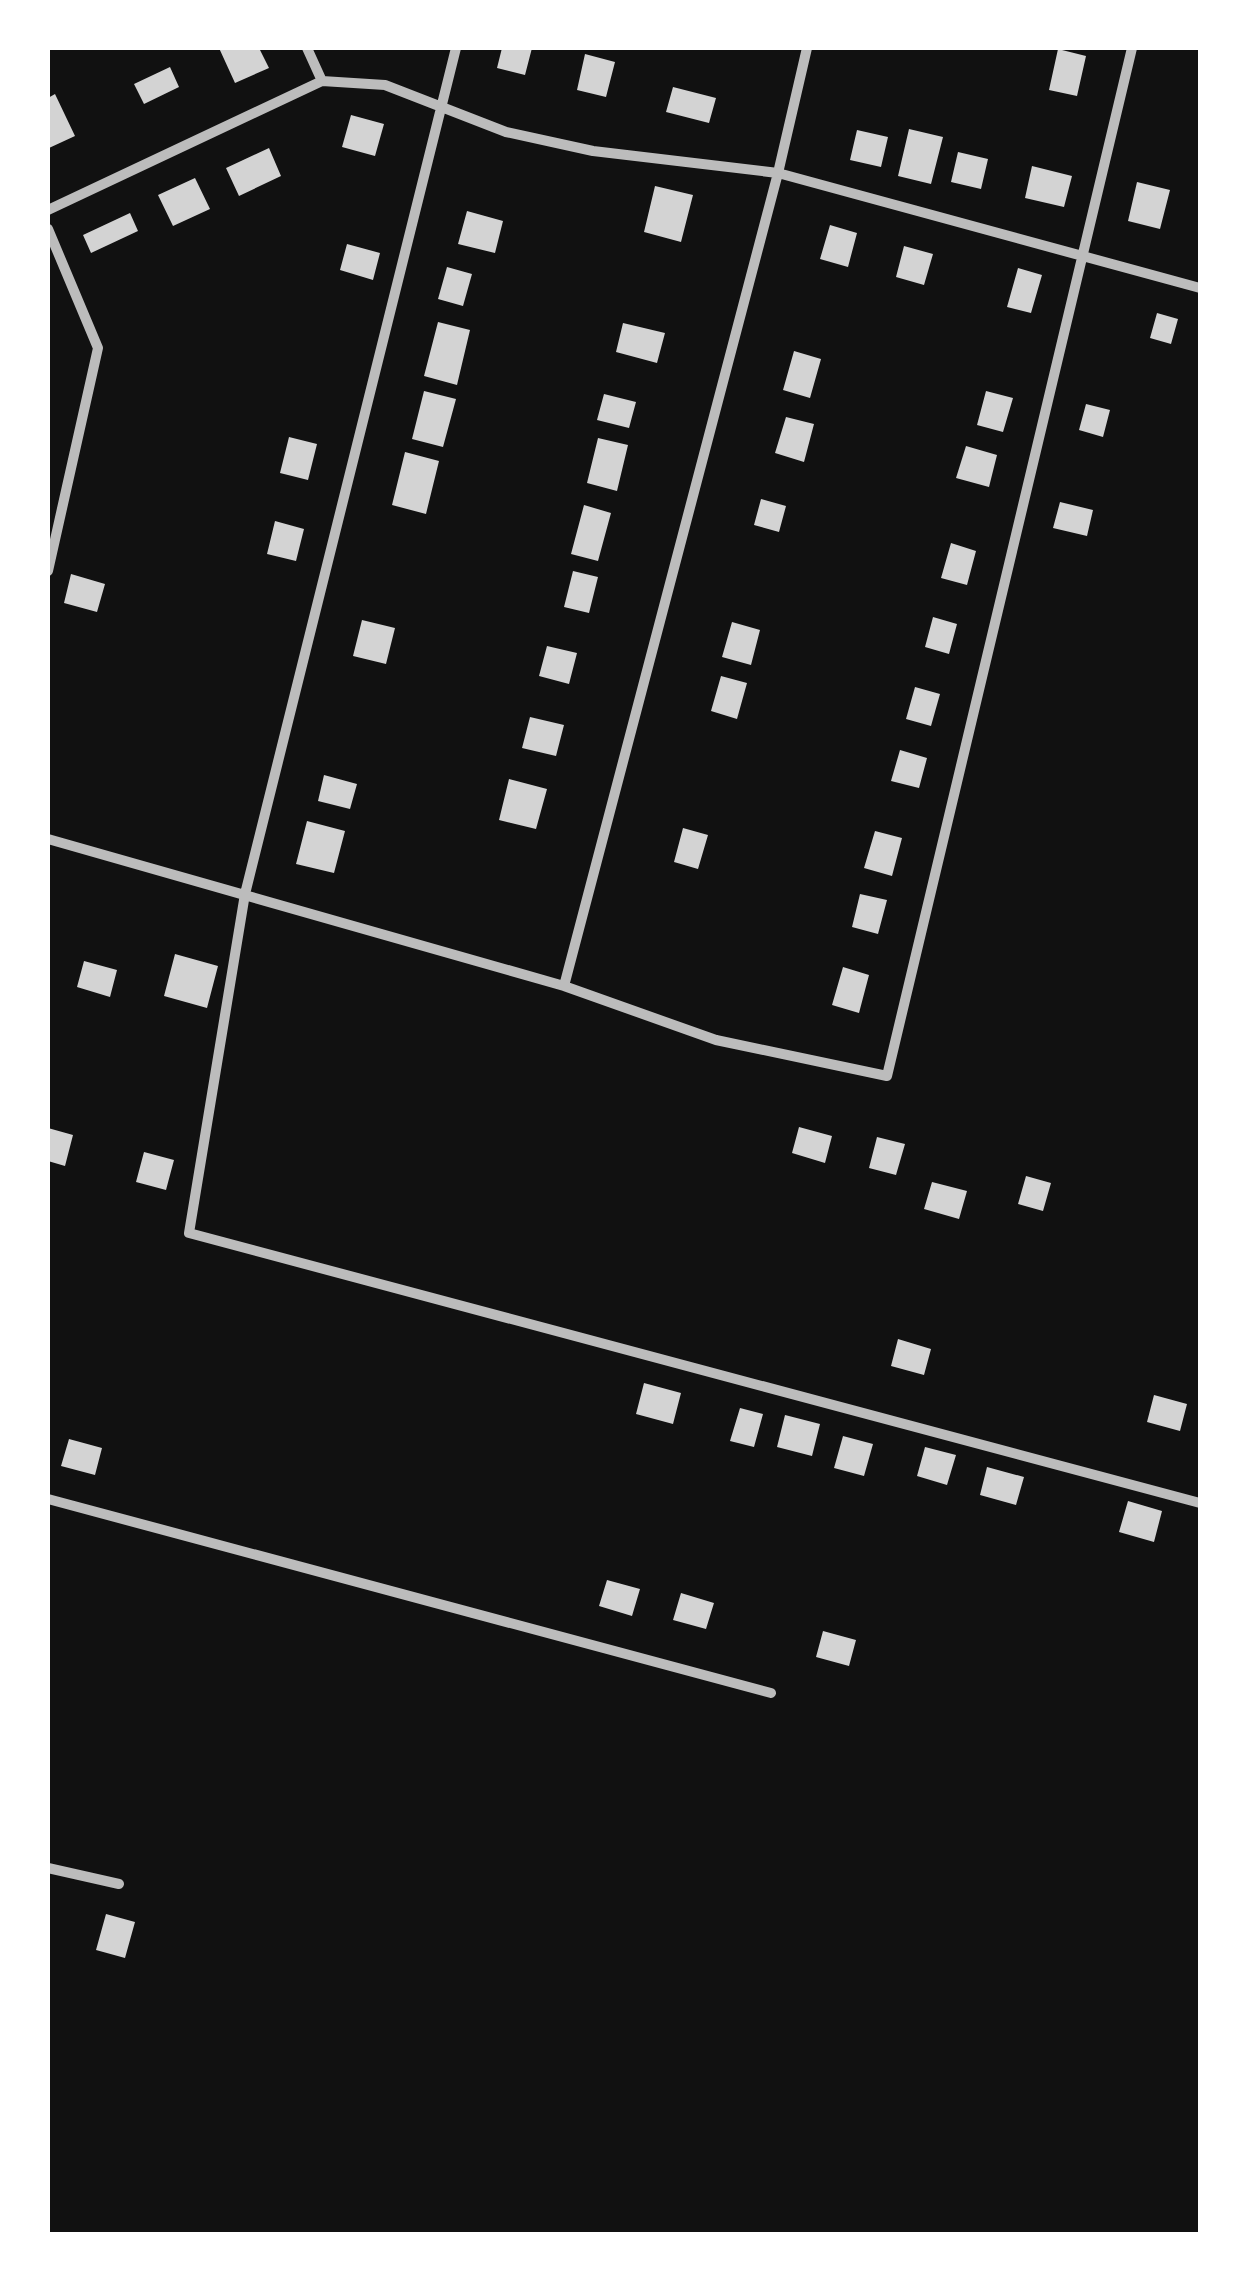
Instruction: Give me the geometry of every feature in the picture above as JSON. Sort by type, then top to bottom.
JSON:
[{"type":"street","points":[[307,48],[322,81]]},
{"type":"street","points":[[456,48],[245,894],[190,1233],[1200,1502]]},
{"type":"street","points":[[564,986],[778,173],[807,48]]},
{"type":"street","points":[[48,840],[564,986],[716,1040],[887,1076],[1132,48]]},
{"type":"street","points":[[48,210],[322,81],[385,85],[506,132],[593,151],[778,173],[1200,288]]},
{"type":"street","points":[[48,230],[98,348],[48,571]]},
{"type":"street","points":[[48,1499],[771,1693]]},
{"type":"street","points":[[48,1868],[118,1884]]},
{"type":"building","points":[[219,48],[259,48],[269,68],[235,83]]},
{"type":"building","points":[[502,48],[532,48],[525,75],[497,68]]},
{"type":"building","points":[[1058,49],[1086,56],[1077,96],[1049,90]]},
{"type":"building","points":[[585,54],[615,62],[606,97],[577,90]]},
{"type":"building","points":[[170,67],[179,87],[144,104],[134,84]]},
{"type":"building","points":[[673,87],[716,98],[709,123],[666,112]]},
{"type":"building","points":[[55,94],[75,136],[49,148],[48,98]]},
{"type":"building","points":[[351,115],[384,124],[375,156],[342,147]]},
{"type":"building","points":[[909,129],[943,137],[931,184],[898,176]]},
{"type":"building","points":[[857,130],[888,137],[881,167],[850,160]]},
{"type":"building","points":[[269,148],[281,176],[239,196],[226,168]]},
{"type":"building","points":[[958,152],[988,159],[981,189],[951,182]]},
{"type":"building","points":[[1032,166],[1072,176],[1064,207],[1025,198]]},
{"type":"building","points":[[195,178],[210,209],[173,226],[158,195]]},
{"type":"building","points":[[1137,182],[1170,190],[1160,229],[1128,221]]},
{"type":"building","points":[[655,186],[693,195],[681,242],[644,232]]},
{"type":"building","points":[[467,211],[503,221],[495,253],[458,244]]},
{"type":"building","points":[[130,213],[138,231],[91,253],[83,235]]},
{"type":"building","points":[[830,225],[857,233],[848,267],[820,259]]},
{"type":"building","points":[[347,244],[380,253],[373,280],[340,270]]},
{"type":"building","points":[[904,246],[933,254],[924,285],[896,277]]},
{"type":"building","points":[[447,267],[472,274],[463,306],[438,299]]},
{"type":"building","points":[[1018,268],[1042,275],[1031,313],[1007,307]]},
{"type":"building","points":[[1157,313],[1178,319],[1171,344],[1150,338]]},
{"type":"building","points":[[438,322],[470,330],[457,385],[424,376]]},
{"type":"building","points":[[623,323],[665,333],[657,363],[616,352]]},
{"type":"building","points":[[794,351],[821,359],[810,398],[783,390]]},
{"type":"building","points":[[424,391],[456,399],[443,447],[412,439]]},
{"type":"building","points":[[986,391],[1013,398],[1003,432],[977,425]]},
{"type":"building","points":[[604,394],[636,402],[629,428],[597,420]]},
{"type":"building","points":[[1086,404],[1110,410],[1103,437],[1079,430]]},
{"type":"building","points":[[786,417],[814,424],[804,462],[775,453]]},
{"type":"building","points":[[289,437],[317,444],[308,480],[280,473]]},
{"type":"building","points":[[598,438],[628,445],[617,491],[587,483]]},
{"type":"building","points":[[966,446],[997,455],[989,487],[956,478]]},
{"type":"building","points":[[405,452],[439,461],[426,514],[392,505]]},
{"type":"building","points":[[761,499],[786,506],[779,532],[754,525]]},
{"type":"building","points":[[1060,502],[1093,510],[1087,536],[1053,528]]},
{"type":"building","points":[[584,505],[611,513],[598,561],[571,554]]},
{"type":"building","points":[[275,521],[304,529],[296,561],[267,554]]},
{"type":"building","points":[[951,543],[976,551],[967,585],[941,578]]},
{"type":"building","points":[[573,571],[598,577],[589,613],[564,607]]},
{"type":"building","points":[[71,574],[105,584],[97,612],[64,603]]},
{"type":"building","points":[[933,617],[957,624],[949,654],[925,647]]},
{"type":"building","points":[[362,620],[395,628],[386,664],[353,656]]},
{"type":"building","points":[[732,622],[760,630],[751,665],[722,657]]},
{"type":"building","points":[[547,646],[577,653],[569,684],[539,676]]},
{"type":"building","points":[[721,676],[747,683],[737,719],[711,711]]},
{"type":"building","points":[[915,687],[940,694],[931,726],[906,719]]},
{"type":"building","points":[[530,717],[564,725],[556,756],[522,748]]},
{"type":"building","points":[[900,750],[927,758],[919,788],[891,781]]},
{"type":"building","points":[[324,775],[357,784],[350,809],[318,801]]},
{"type":"building","points":[[509,779],[547,789],[536,829],[499,820]]},
{"type":"building","points":[[307,821],[345,831],[334,873],[296,864]]},
{"type":"building","points":[[683,828],[708,835],[698,869],[674,862]]},
{"type":"building","points":[[875,831],[902,838],[892,876],[864,868]]},
{"type":"building","points":[[860,894],[887,900],[878,934],[852,927]]},
{"type":"building","points":[[175,954],[218,966],[207,1008],[164,996]]},
{"type":"building","points":[[84,961],[117,970],[110,997],[77,987]]},
{"type":"building","points":[[843,967],[869,975],[859,1013],[832,1005]]},
{"type":"building","points":[[799,1127],[832,1136],[825,1163],[792,1153]]},
{"type":"building","points":[[48,1128],[73,1135],[65,1166],[48,1161]]},
{"type":"building","points":[[877,1137],[905,1144],[896,1175],[869,1168]]},
{"type":"building","points":[[144,1152],[174,1160],[166,1190],[136,1182]]},
{"type":"building","points":[[1026,1176],[1051,1183],[1043,1211],[1018,1204]]},
{"type":"building","points":[[932,1182],[967,1191],[959,1219],[924,1209]]},
{"type":"building","points":[[898,1339],[931,1349],[924,1375],[891,1366]]},
{"type":"building","points":[[644,1383],[681,1393],[673,1424],[636,1414]]},
{"type":"building","points":[[1154,1395],[1187,1404],[1180,1431],[1147,1422]]},
{"type":"building","points":[[740,1408],[763,1414],[754,1447],[730,1441]]},
{"type":"building","points":[[785,1415],[820,1424],[812,1456],[777,1447]]},
{"type":"building","points":[[843,1436],[873,1444],[864,1476],[834,1468]]},
{"type":"building","points":[[69,1439],[102,1448],[95,1475],[61,1466]]},
{"type":"building","points":[[925,1447],[956,1455],[947,1485],[917,1476]]},
{"type":"building","points":[[987,1467],[1024,1477],[1016,1505],[980,1495]]},
{"type":"building","points":[[1128,1501],[1162,1511],[1154,1542],[1119,1532]]},
{"type":"building","points":[[607,1580],[640,1589],[632,1616],[599,1606]]},
{"type":"building","points":[[681,1593],[714,1603],[706,1629],[673,1620]]},
{"type":"building","points":[[823,1631],[856,1640],[849,1666],[816,1657]]},
{"type":"building","points":[[106,1914],[135,1922],[125,1958],[96,1950]]}]
